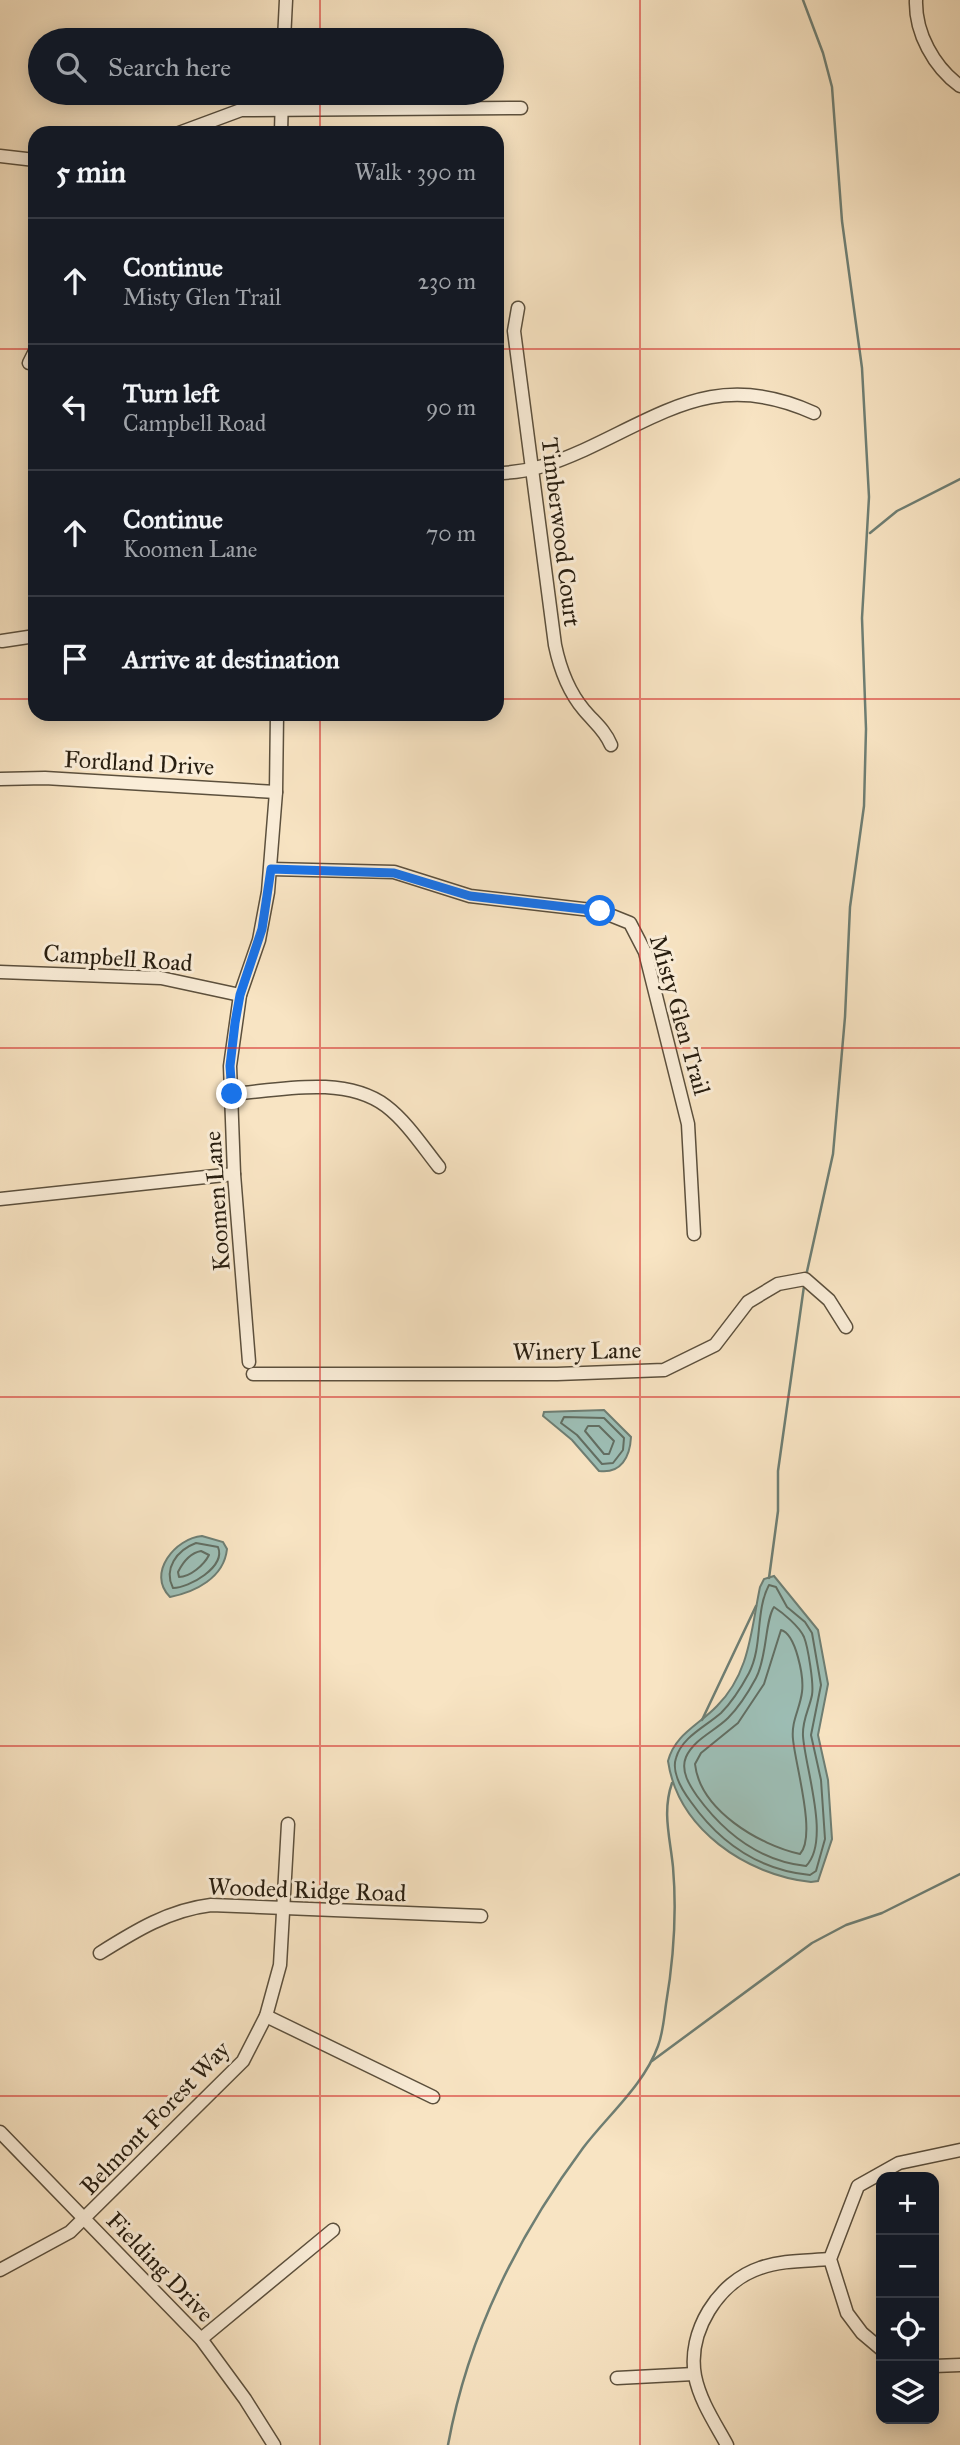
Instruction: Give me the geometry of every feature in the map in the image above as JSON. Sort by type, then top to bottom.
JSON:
[{"type":"street","points":[[285,28],[286,0]]},
{"type":"street","points":[[916,0],[918,22],[928,49],[945,73],[960,86]]},
{"type":"street","points":[[281,105],[281,126]]},
{"type":"street","points":[[198,126],[241,110],[521,108]]},
{"type":"street","points":[[0,156],[28,159]]},
{"type":"street","name":"Timberwood Court","points":[[518,308],[514,331],[558,661],[572,694],[603,729],[611,745]]},
{"type":"street","points":[[504,473],[532,471],[685,403],[712,395],[773,397],[814,414]]},
{"type":"street","points":[[2,641],[28,637]]},
{"type":"street","points":[[240,995],[262,929],[271,869],[277,721]]},
{"type":"street","name":"Fordland Drive","points":[[0,779],[45,778],[276,792]]},
{"type":"street","name":"Misty Glen Trail","points":[[271,869],[394,873],[470,896],[600,911],[630,923],[645,952],[688,1124],[694,1234]]},
{"type":"street","name":"Campbell Road","points":[[0,972],[161,978],[240,995]]},
{"type":"street","name":"Koomen Lane","points":[[240,995],[231,1048],[234,1174],[251,1368]]},
{"type":"street","points":[[232,1094],[322,1088],[359,1093],[384,1105],[397,1116],[439,1167]]},
{"type":"street","points":[[0,1199],[234,1174]]},
{"type":"street","name":"Winery Lane","points":[[251,1368],[558,1374],[664,1370],[715,1345],[748,1302],[778,1284],[805,1279],[829,1300],[846,1326]]},
{"type":"street","name":"Belmont Forest Way","points":[[0,2270],[56,2241],[85,2219],[234,2072],[252,2048],[266,2017],[280,1965],[288,1824]]},
{"type":"street","name":"Wooded Ridge Road","points":[[100,1953],[152,1922],[184,1910],[211,1905],[481,1916]]},
{"type":"street","points":[[266,2017],[433,2097]]},
{"type":"street","name":"Fielding Drive","points":[[0,2132],[201,2339],[246,2399],[274,2445]]},
{"type":"street","points":[[876,2344],[863,2333],[848,2313],[830,2259],[858,2186],[899,2163],[960,2150]]},
{"type":"street","points":[[201,2339],[333,2230]]},
{"type":"street","points":[[727,2445],[709,2413],[694,2374],[696,2342],[702,2323],[722,2292],[760,2268],[787,2262],[830,2259]]},
{"type":"street","points":[[939,2366],[960,2365]]},
{"type":"street","points":[[617,2378],[694,2374]]},
{"type":"water","points":[[604,1410],[631,1437],[629,1451],[623,1463],[607,1471],[599,1471],[572,1440],[543,1416],[544,1412]]},
{"type":"water","points":[[202,1536],[223,1542],[227,1549],[225,1559],[207,1582],[170,1597],[163,1588],[161,1578],[167,1558],[183,1543]]},
{"type":"water","points":[[774,1576],[818,1630],[828,1684],[818,1735],[828,1780],[832,1839],[818,1881],[811,1882],[763,1870],[740,1859],[719,1844],[685,1808],[674,1785],[668,1761],[676,1744],[717,1706],[736,1680],[748,1650],[760,1587],[764,1579]]},
{"type":"waterway","points":[[803,0],[823,53],[832,87],[842,221],[862,368],[869,497],[862,618],[866,729],[864,806],[850,907],[845,1017],[833,1154],[806,1276]]},
{"type":"waterway","points":[[870,533],[897,511],[960,479]]},
{"type":"waterway","points":[[769,1578],[778,1511],[778,1471],[804,1286]]},
{"type":"waterway","points":[[702,1720],[756,1606]]},
{"type":"waterway","points":[[448,2445],[468,2365],[498,2289],[517,2252],[537,2216],[583,2148],[644,2074],[660,2041],[674,1936],[674,1884],[667,1814],[672,1783]]},
{"type":"waterway","points":[[652,2061],[812,1943],[846,1925],[882,1913],[960,1874]]},
{"type":"route","points":[[232,1094],[230,1066],[235,1023],[240,995],[262,929],[271,869],[394,873],[470,896],[600,911]]}]
